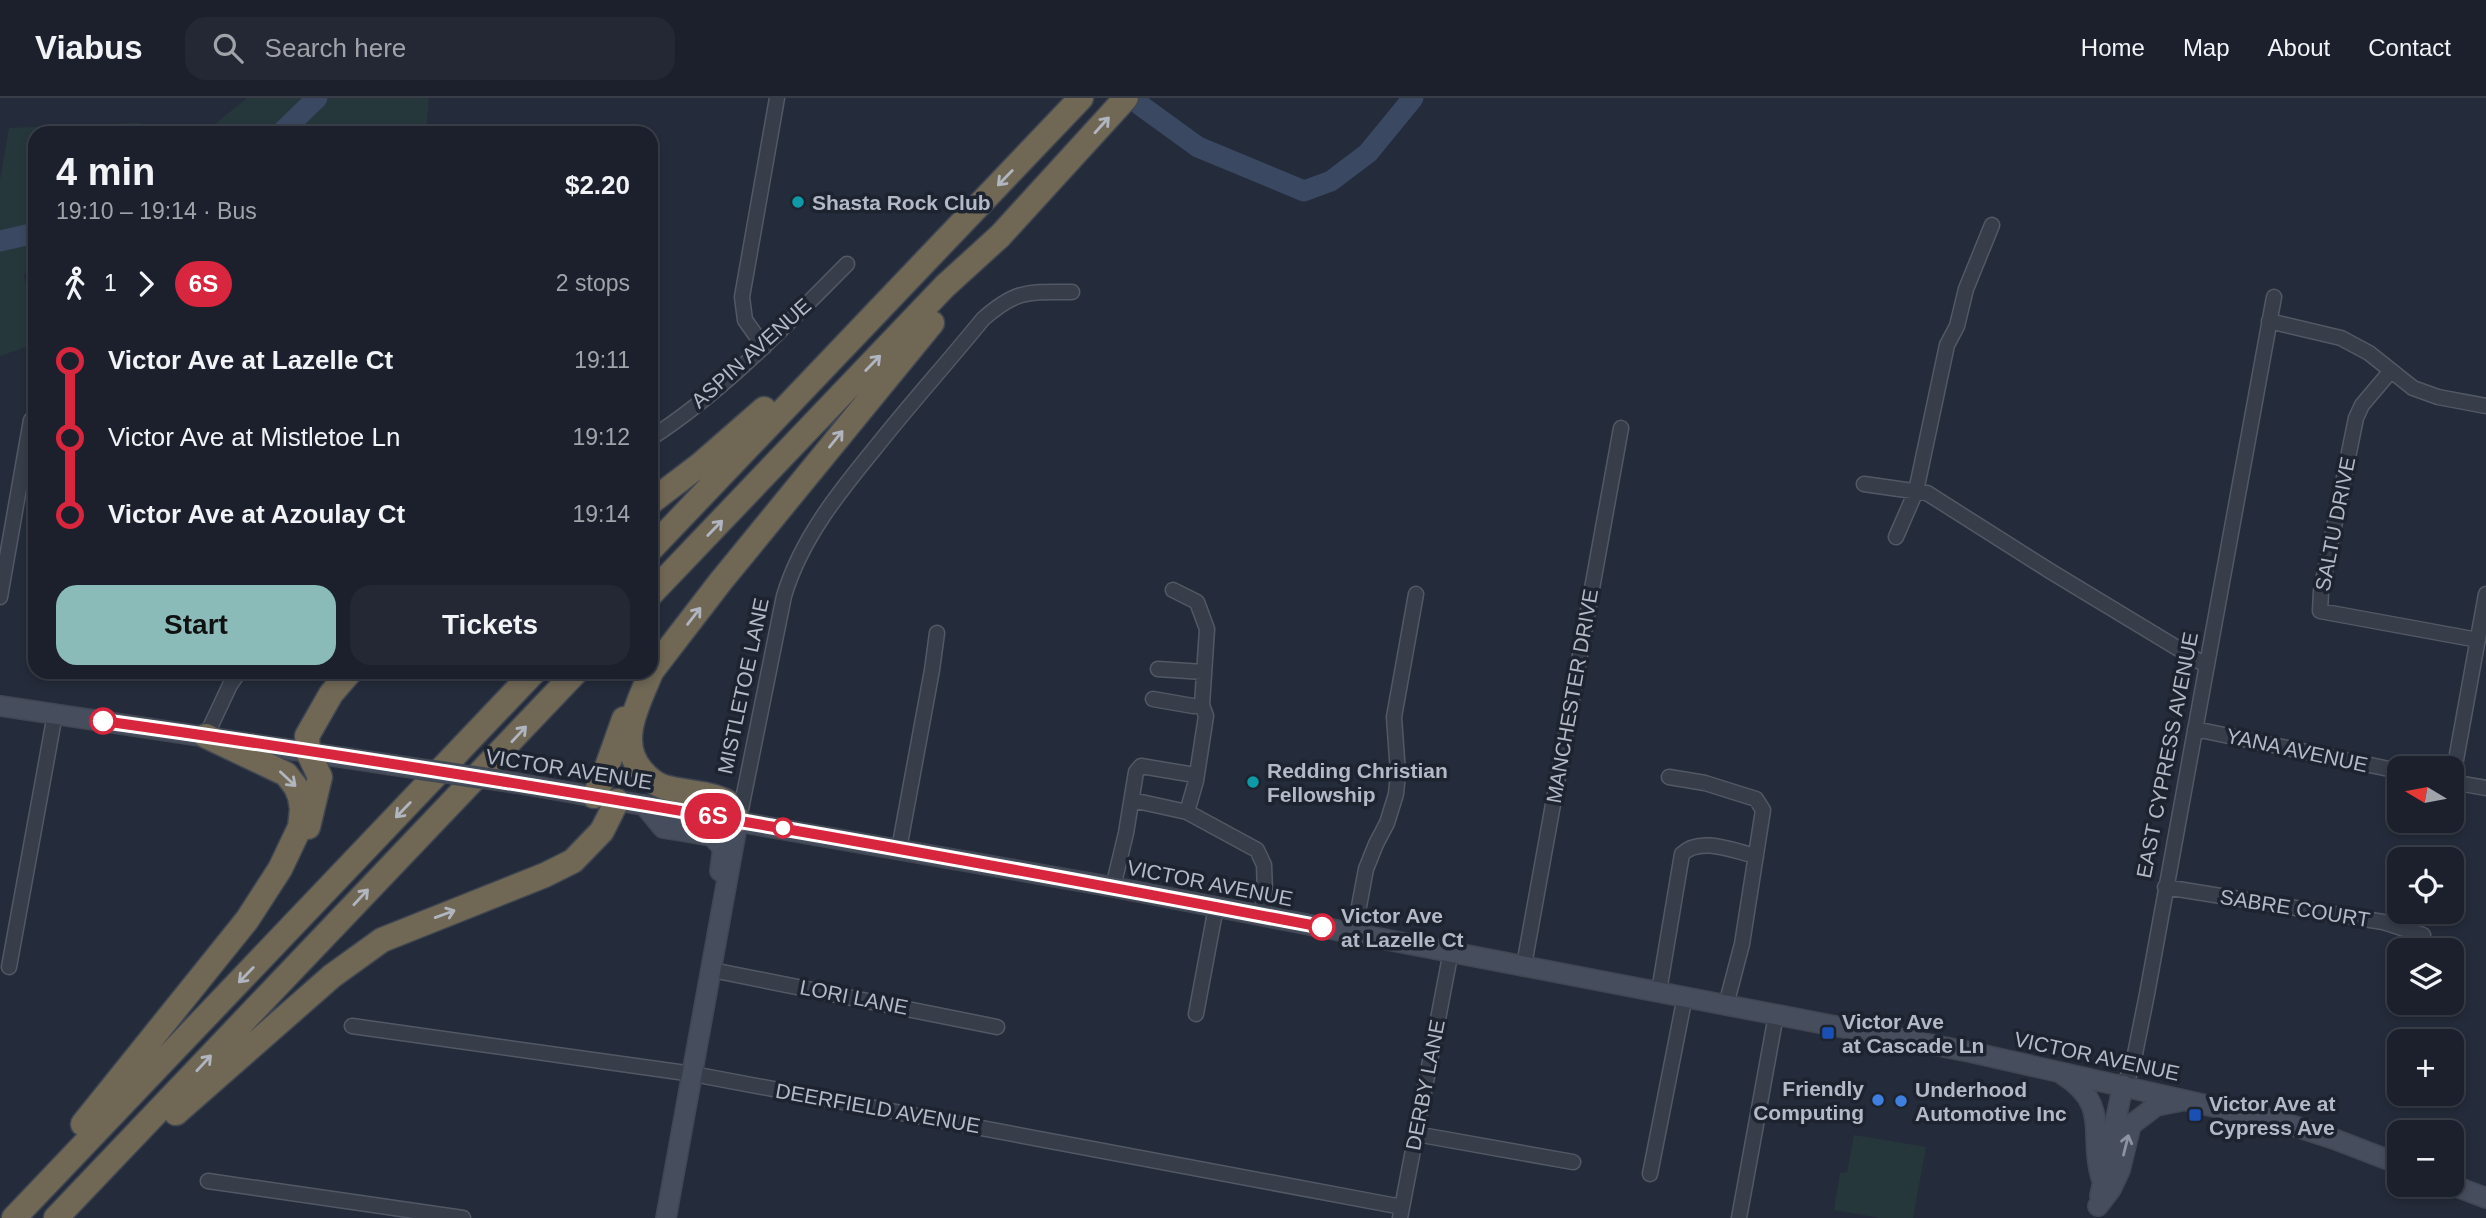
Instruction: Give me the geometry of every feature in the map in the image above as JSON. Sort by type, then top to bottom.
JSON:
[{"type":"highway","points":[[658,542],[1081,98]]},
{"type":"highway","points":[[658,587],[946,286],[1000,236],[1126,98]]},
{"type":"highway","points":[[658,662],[875,391],[987,259],[1000,236]]},
{"type":"highway","points":[[658,497],[701,464],[818,362],[844,345]]},
{"type":"highway","points":[[12,1218],[19,1200],[120,1080],[247,920],[267,900],[287,870],[309,824],[320,777],[308,752],[307,736],[331,694],[344,679]]},
{"type":"highway","points":[[12,1218],[527,679]]},
{"type":"highway","points":[[55,1218],[569,679]]},
{"type":"highway","points":[[101,1171],[138,1146],[332,976],[362,953],[382,940],[415,925],[545,875],[573,861],[601,831],[606,798],[631,702],[646,679]]},
{"type":"highway","points":[[648,679],[629,735],[634,760],[648,778],[660,786],[723,800],[731,807],[738,820]]},
{"type":"highway","points":[[206,736],[286,774],[300,797],[301,820],[293,844],[247,920]]},
{"type":"main road","name":"VICTOR AVENUE","points":[[0,706],[516,783],[738,820],[1451,951],[2055,1070],[2192,1100],[2282,1122],[2387,1159]]},
{"type":"main road","points":[[644,805],[663,828],[712,836],[722,847],[717,893],[722,915]]},
{"type":"main road","name":"MISTLETOE LANE","points":[[666,1218],[738,820]]},
{"type":"main road","points":[[2055,1070],[2079,1088],[2096,1117],[2095,1157],[2102,1183]]},
{"type":"main road","name":"EAST CYPRESS AVENUE","points":[[2097,1212],[2123,1085]]},
{"type":"main road","points":[[2097,1212],[2120,1170],[2131,1125],[2156,1106],[2192,1100]]},
{"type":"main road","points":[[2464,1190],[2486,1198]]},
{"type":"street","points":[[764,347],[745,320],[742,297],[777,98]]},
{"type":"street","points":[[1896,537],[1916,491],[1947,345],[1957,326],[1966,289],[1992,225]]},
{"type":"street","name":"ASPIN AVENUE","points":[[658,433],[715,391],[764,347],[847,264]]},
{"type":"street","name":"MISTLETOE LANE","points":[[738,820],[784,596],[792,568],[811,535],[844,487],[983,319],[1019,294],[1072,292]]},
{"type":"street","name":"EAST CYPRESS AVENUE","points":[[2123,1085],[2132,1069],[2274,297]]},
{"type":"street","points":[[2269,321],[2341,338],[2369,353],[2389,372],[2420,391],[2486,406]]},
{"type":"street","name":"SALTU DRIVE","points":[[2389,372],[2362,405],[2356,418],[2321,591],[2320,611],[2477,640]]},
{"type":"street","name":"MANCHESTER DRIVE","points":[[1524,965],[1621,428]]},
{"type":"street","points":[[0,597],[28,437]]},
{"type":"street","points":[[1864,484],[1927,493],[2207,666]]},
{"type":"street","points":[[1173,590],[1198,601],[1207,629],[1202,705],[1206,716],[1187,812]]},
{"type":"street","points":[[1354,933],[1366,869],[1387,823],[1396,794],[1398,773],[1394,717],[1416,594]]},
{"type":"street","points":[[2457,756],[2486,594]]},
{"type":"street","points":[[899,849],[937,633]]},
{"type":"street","points":[[1158,668],[1203,673]]},
{"type":"street","points":[[206,736],[234,679]]},
{"type":"street","points":[[1153,699],[1192,706],[1202,705]]},
{"type":"street","points":[[9,967],[55,714]]},
{"type":"street","name":"YANA AVENUE","points":[[2195,729],[2387,769]]},
{"type":"street","points":[[1113,887],[1126,833],[1136,772],[1141,766],[1195,775]]},
{"type":"street","points":[[1670,777],[1705,783],[1756,799],[1763,810],[1742,944],[1726,1005]]},
{"type":"street","points":[[2464,784],[2486,788]]},
{"type":"street","points":[[1132,800],[1187,812],[1257,850],[1264,865],[1262,916]]},
{"type":"street","points":[[1660,991],[1682,854],[1689,847],[1704,845],[1756,856]]},
{"type":"street","name":"SABRE COURT","points":[[2165,887],[2383,922],[2423,935]]},
{"type":"street","points":[[1196,1014],[1216,907]]},
{"type":"street","name":"DERBY LANE","points":[[1401,1212],[1451,951]]},
{"type":"street","name":"LORI LANE","points":[[712,970],[997,1027]]},
{"type":"street","points":[[1650,1174],[1685,996]]},
{"type":"street","points":[[1739,1218],[1776,1015]]},
{"type":"street","name":"DEERFIELD AVENUE","points":[[352,1026],[693,1074],[1401,1212]]},
{"type":"street","points":[[1416,1134],[1573,1162]]},
{"type":"street","points":[[208,1181],[463,1218]]},
{"type":"shaded area","points":[[247,98],[429,98],[427,126],[213,126]]},
{"type":"shaded area","points":[[139,123],[142,126],[61,126]]},
{"type":"shaded area","points":[[28,127],[28,267],[24,276],[28,293],[28,346],[0,356],[0,180],[9,128]]},
{"type":"shaded area","points":[[1854,1135],[1926,1147],[1913,1218],[1880,1218],[1834,1210],[1840,1173],[1847,1173]]},
{"type":"waterway","points":[[288,126],[317,98]]},
{"type":"waterway","points":[[1140,105],[1198,147],[1304,191],[1331,181],[1368,153],[1413,98]]},
{"type":"waterway","points":[[0,241],[28,235]]},
{"type":"bus line","name":"6S","points":[[103,721],[516,783],[738,820],[1322,927]]},
{"type":"place","name":"Shasta Rock Club","points":[[798,202]]},
{"type":"place","name":"Redding Christian Fellowship","points":[[1253,782]]},
{"type":"place","name":"Victor Ave at Lazelle Ct","points":[[1322,927]]},
{"type":"place","name":"Victor Ave at Cascade Ln","points":[[1828,1033]]},
{"type":"place","name":"Friendly Computing","points":[[1878,1100]]},
{"type":"place","name":"Underhood Automotive Inc","points":[[1901,1101]]},
{"type":"place","name":"Victor Ave at Cypress Ave","points":[[2195,1115]]}]
